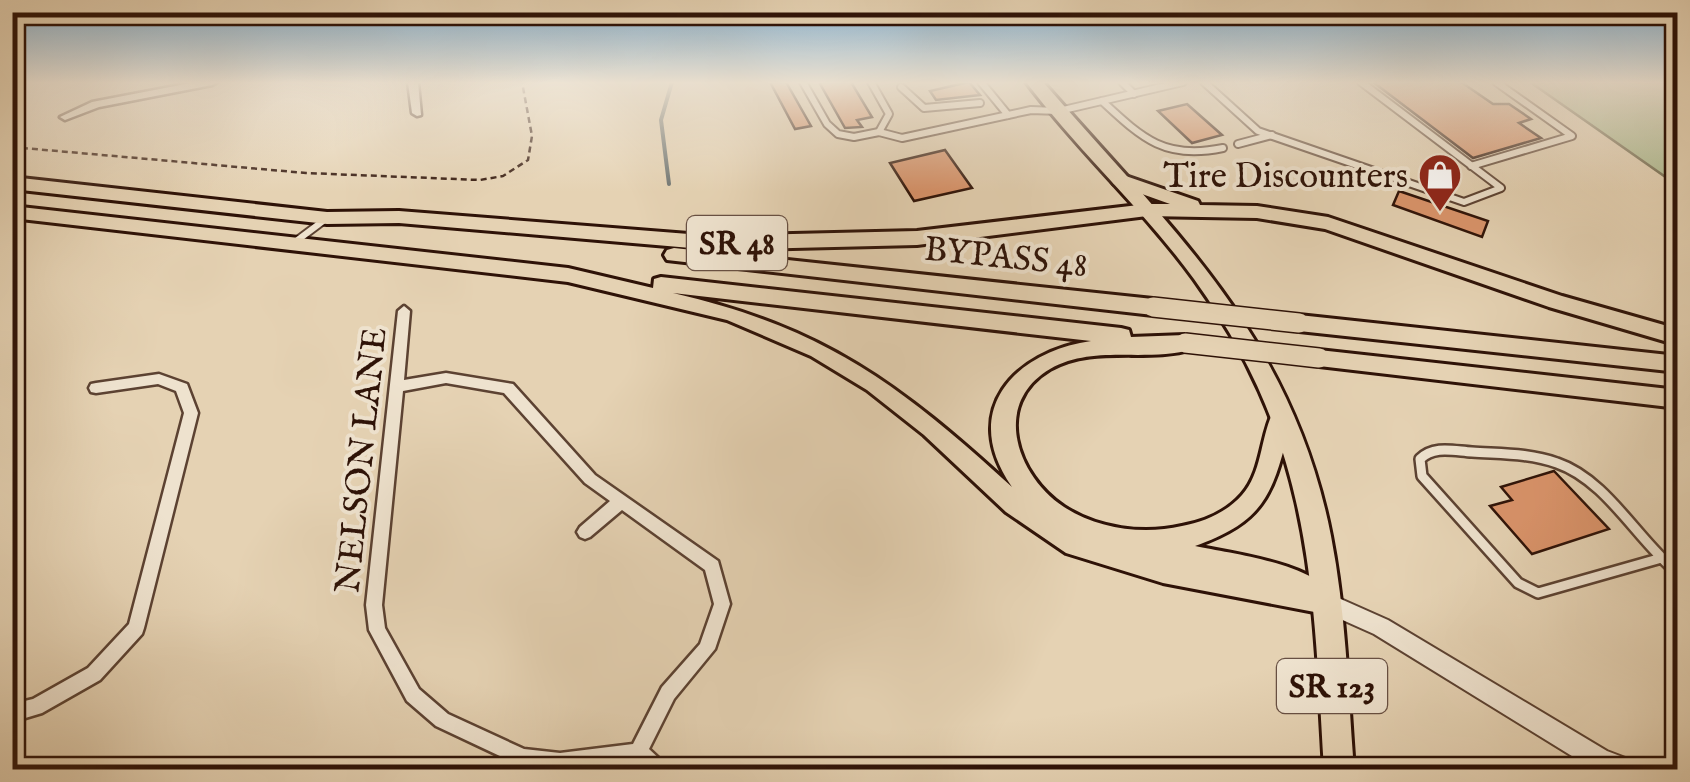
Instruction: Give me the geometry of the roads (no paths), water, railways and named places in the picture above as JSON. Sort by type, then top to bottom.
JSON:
[{"type":"main road","points":[[1066,118],[1148,210],[1221,302],[1282,416],[1298,456],[1318,533],[1325,602]]},
{"type":"main road","points":[[1120,180],[1204,209]]},
{"type":"main road","name":"SR 48","points":[[12,184],[327,218],[399,217],[758,244],[918,238],[1148,210]]},
{"type":"main road","points":[[1148,210],[1292,215],[1328,223],[1538,296],[1678,337]]},
{"type":"main road","name":"SR 48","points":[[12,212],[568,275],[732,314],[819,350],[914,413],[1015,505],[1074,545],[1163,571],[1325,602]]},
{"type":"main road","name":"BYPASS 48","points":[[327,218],[1678,364]]},
{"type":"main road","name":"BYPASS 48","points":[[568,275],[1678,399]]},
{"type":"main road","points":[[1184,343],[1066,354],[1031,371],[1006,404],[1002,425],[1007,452],[1022,483],[1067,520],[1123,540],[1287,578],[1325,602]]},
{"type":"main road","points":[[1123,540],[1177,540],[1232,518],[1255,498],[1265,480],[1282,416]]},
{"type":"main road","name":"SR 123","points":[[1325,602],[1339,770]]},
{"type":"street","name":"NELSON LANE","points":[[404,311],[374,605],[377,630],[413,695],[442,720],[523,758],[560,762],[638,752]]},
{"type":"street","points":[[397,387],[446,378],[508,388],[590,479],[712,566],[722,604],[707,650],[668,694],[638,752],[659,770]]},
{"type":"street","points":[[12,714],[36,707],[94,674],[136,628],[191,414],[182,388],[160,379],[96,388]]},
{"type":"street","points":[[585,532],[620,502]]},
{"type":"street","points":[[1325,602],[1398,637],[1604,765],[1628,770]]},
{"type":"lane","points":[[824,118],[838,134],[879,132],[902,138],[992,118]]},
{"type":"lane","points":[[879,132],[886,118]]},
{"type":"lane","points":[[1121,118],[1152,146],[1193,154],[1222,148]]},
{"type":"lane","points":[[1244,118],[1258,131],[1464,202],[1502,188],[1410,118]]},
{"type":"lane","points":[[1472,166],[1572,136],[1547,118]]},
{"type":"lane","points":[[1238,144],[1272,136]]},
{"type":"lane","points":[[292,244],[327,218]]},
{"type":"lane","points":[[1658,559],[1548,591],[1528,590],[1422,476],[1420,459],[1427,452],[1438,450],[1559,463],[1582,477],[1658,559],[1678,573]]},
{"type":"waterway","points":[[661,118],[669,184]]},
{"type":"place","name":"Tire Discounters","points":[[1440,213]]}]
